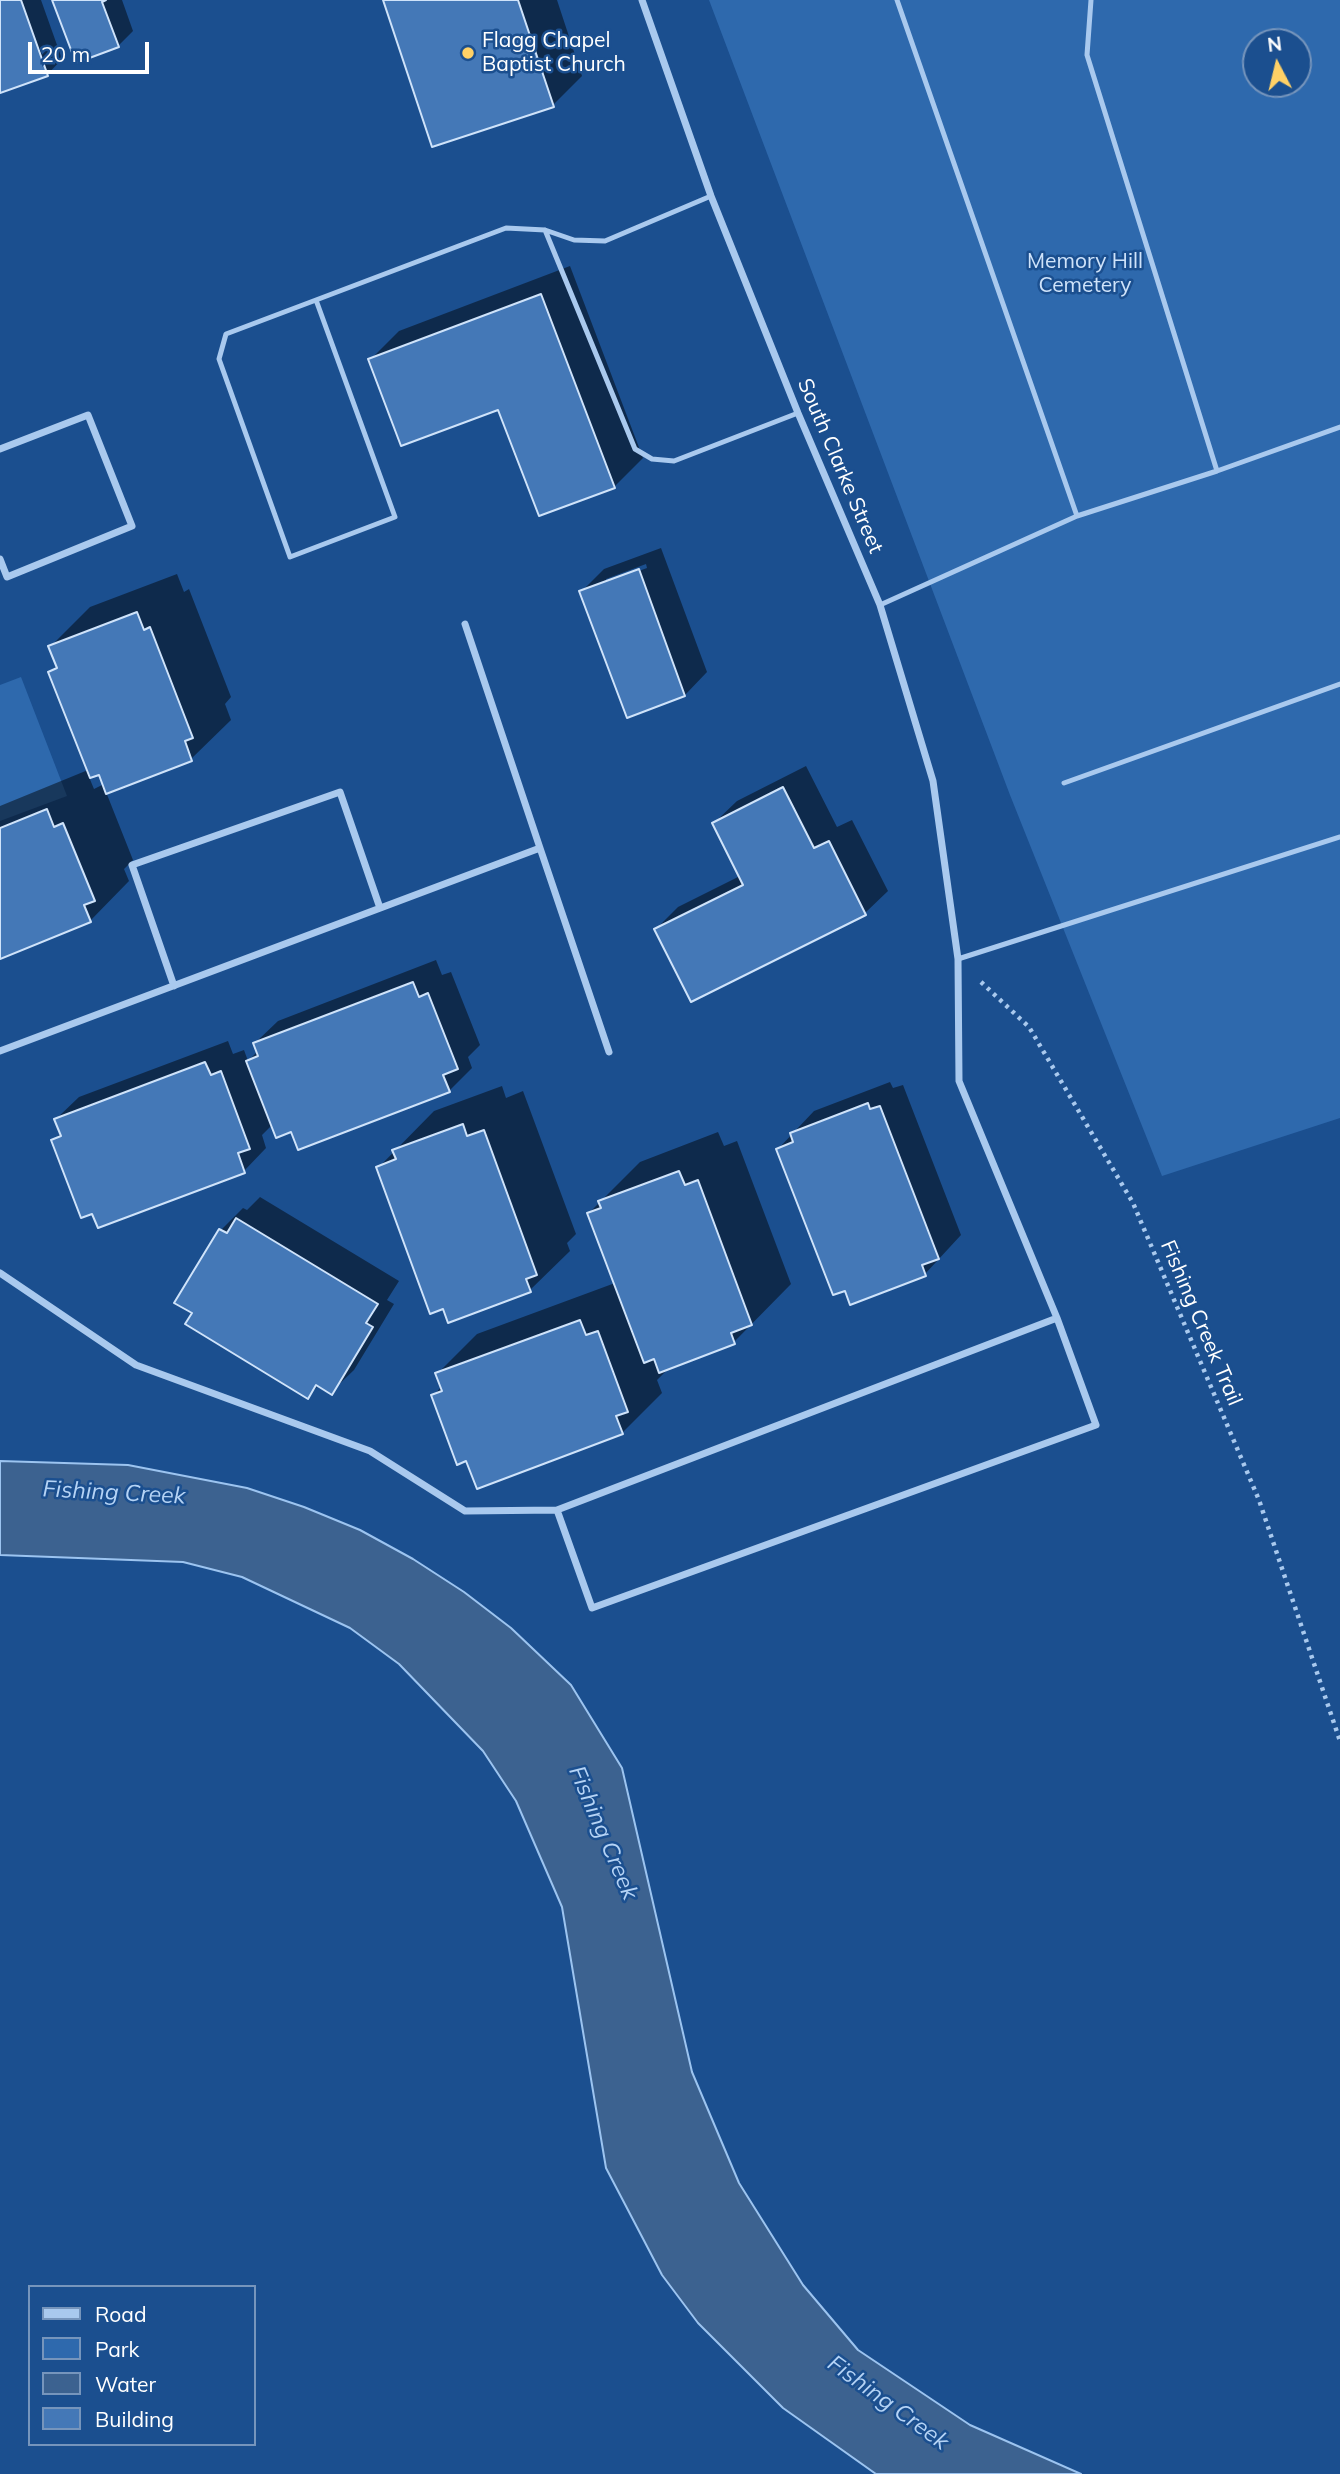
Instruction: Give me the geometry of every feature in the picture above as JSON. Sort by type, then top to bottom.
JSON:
[{"type":"street","name":"South Clarke Street","points":[[556,1510],[592,1608],[1096,1425],[1057,1318],[959,1082],[958,960],[933,781],[880,606],[798,413],[711,196],[642,0]]},
{"type":"street","points":[[0,449],[88,415],[132,526],[8,577],[0,559]]},
{"type":"street","points":[[465,624],[609,1052]]},
{"type":"street","points":[[174,986],[132,865],[340,792],[380,908]]},
{"type":"street","points":[[0,1051],[540,848]]},
{"type":"street","points":[[0,1273],[136,1365],[370,1451],[465,1511],[556,1510],[1057,1318]]},
{"type":"lane","points":[[897,0],[1077,516]]},
{"type":"lane","points":[[1091,0],[1087,55],[1217,471]]},
{"type":"lane","points":[[316,300],[395,517],[289,556],[219,359],[226,334],[506,228],[545,230],[574,240],[605,241],[711,196]]},
{"type":"lane","points":[[545,230],[635,449],[652,459],[674,461],[798,413]]},
{"type":"lane","points":[[880,606],[1077,516],[1217,471],[1340,426]]},
{"type":"lane","points":[[1064,783],[1340,684]]},
{"type":"lane","points":[[958,960],[1340,837]]},
{"type":"path","name":"Fishing Creek Trail","points":[[958,960],[1029,1027],[1133,1203],[1259,1500],[1340,1741]]},
{"type":"green space","name":"Memory Hill Cemetery","points":[[709,0],[1340,0],[1340,1118],[1162,1176],[1010,795]]},
{"type":"green space","points":[[21,677],[67,796],[0,821],[0,685]]},
{"type":"water","name":"Fishing Creek","points":[[0,1461],[128,1465],[247,1488],[360,1530],[413,1559],[464,1592],[511,1628],[571,1685],[622,1768],[692,2072],[739,2183],[803,2285],[858,2350],[970,2425],[1081,2474],[876,2474],[783,2408],[698,2323],[662,2275],[606,2168],[562,1907],[516,1801],[483,1751],[399,1664],[350,1628],[242,1577],[183,1562],[0,1555]]},
{"type":"building","points":[[0,0],[21,0],[48,76],[0,93]]},
{"type":"building","points":[[52,0],[106,0],[102,2],[119,47],[76,63]]},
{"type":"building","name":"Flagg Chapel Baptist Church","points":[[383,0],[518,0],[554,107],[432,147]]},
{"type":"building","points":[[541,294],[615,488],[539,516],[498,410],[401,446],[368,359]]},
{"type":"building","points":[[639,569],[685,696],[627,718],[579,591]]},
{"type":"building","points":[[137,612],[144,630],[150,627],[193,738],[185,741],[192,761],[106,794],[99,775],[90,778],[48,672],[57,668],[48,646]]},
{"type":"building","points":[[783,787],[814,848],[829,841],[866,915],[691,1002],[654,929],[743,885],[712,823]]},
{"type":"building","points":[[47,809],[54,827],[63,823],[95,901],[84,905],[91,922],[0,959],[0,828]]},
{"type":"building","points":[[413,982],[419,997],[428,993],[458,1069],[443,1075],[450,1092],[298,1150],[291,1132],[276,1138],[246,1061],[258,1056],[253,1043]]},
{"type":"building","points":[[205,1062],[211,1075],[221,1071],[250,1149],[238,1153],[245,1173],[98,1228],[92,1214],[81,1218],[51,1140],[61,1136],[54,1119]]},
{"type":"building","points":[[868,1103],[870,1109],[880,1106],[939,1259],[922,1265],[926,1276],[850,1305],[845,1291],[833,1295],[776,1149],[793,1142],[790,1133]]},
{"type":"building","points":[[463,1124],[467,1136],[484,1130],[537,1275],[526,1279],[531,1292],[448,1323],[443,1309],[430,1314],[376,1167],[396,1159],[392,1150]]},
{"type":"building","points":[[679,1171],[685,1185],[698,1180],[752,1325],[731,1333],[735,1344],[659,1373],[654,1359],[644,1363],[587,1213],[601,1208],[598,1201]]},
{"type":"building","points":[[236,1218],[378,1304],[366,1323],[373,1327],[332,1395],[316,1385],[308,1399],[185,1324],[192,1313],[174,1303],[219,1229],[227,1233]]},
{"type":"building","points":[[580,1320],[586,1335],[598,1331],[628,1412],[616,1416],[623,1434],[477,1489],[466,1461],[457,1465],[431,1395],[442,1391],[435,1373]]},
{"type":"place","name":"Flagg Chapel Baptist Church","points":[[468,53]]}]
